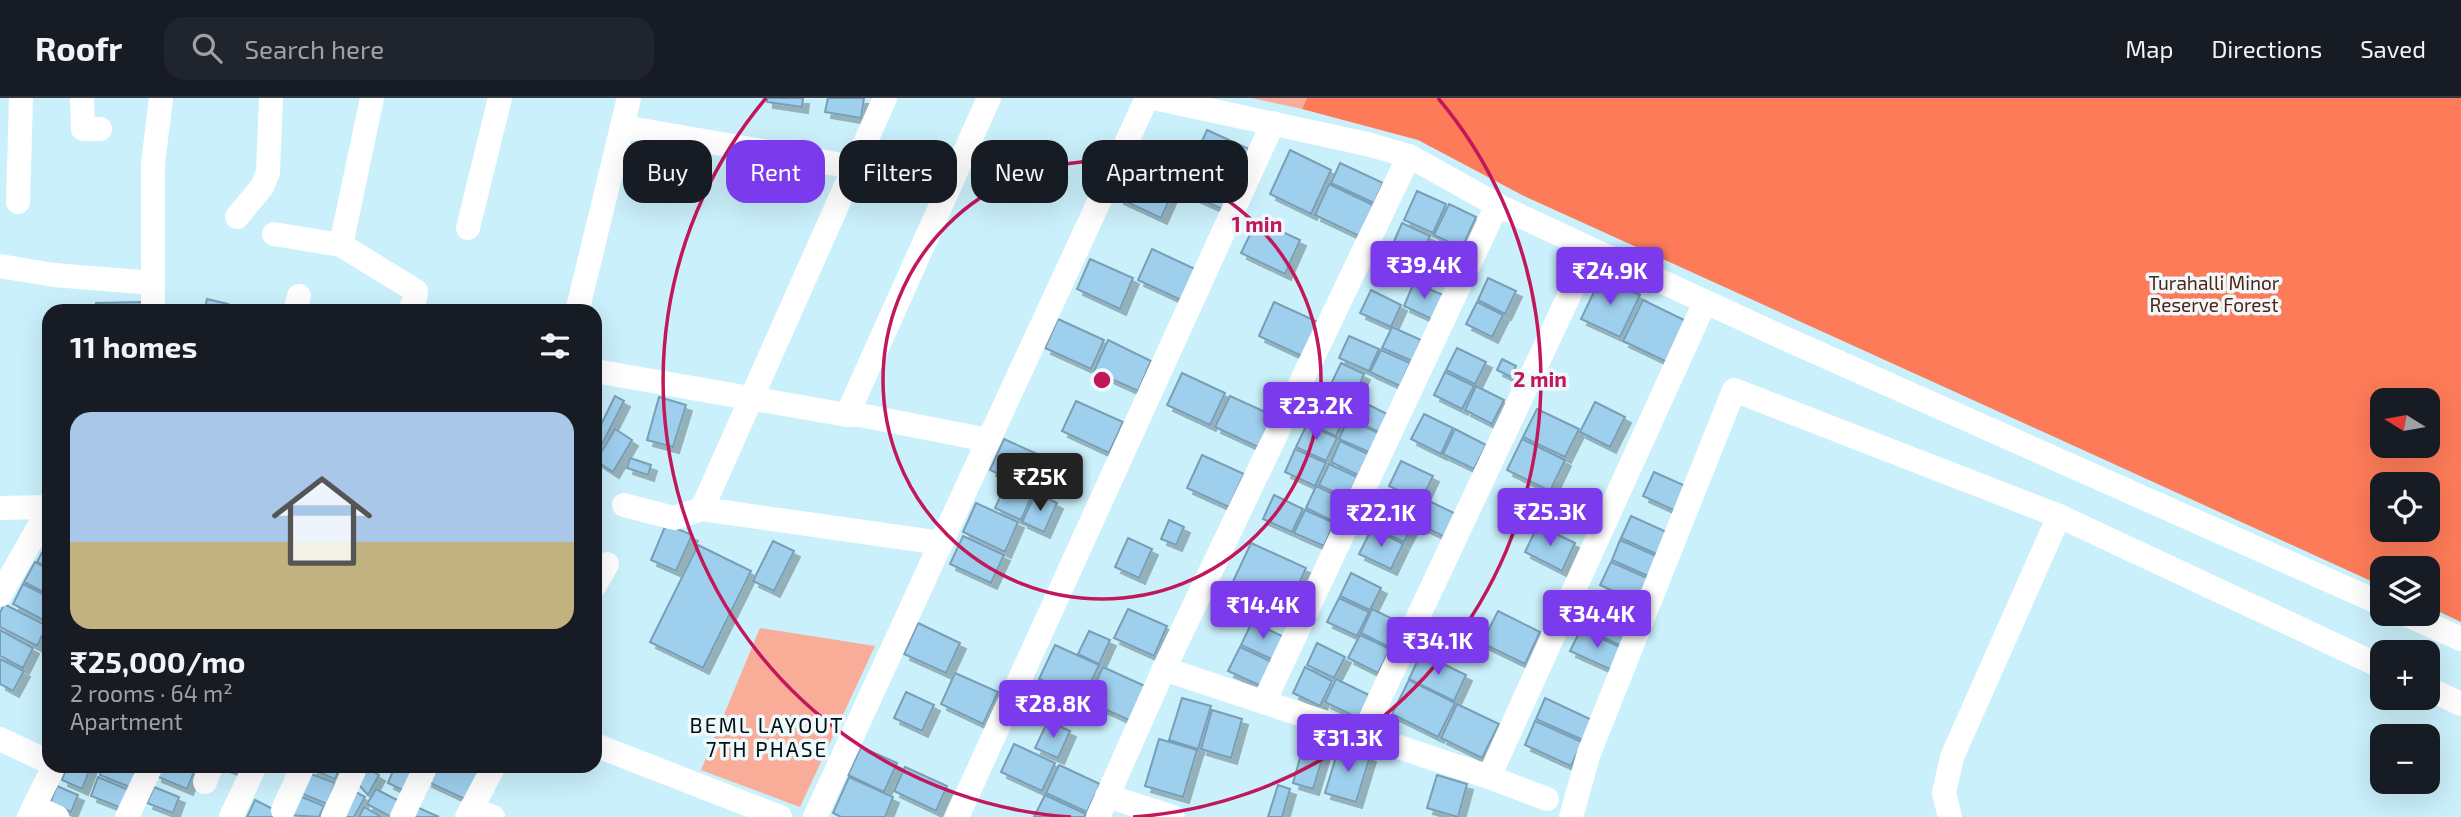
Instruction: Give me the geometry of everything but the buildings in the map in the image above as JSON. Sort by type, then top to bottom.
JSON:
[{"type":"street","points":[[18,202],[21,98]]},
{"type":"street","points":[[82,98],[83,129],[100,129]]},
{"type":"street","points":[[153,304],[153,164],[161,98]]},
{"type":"street","points":[[237,217],[262,187],[268,172],[271,98]]},
{"type":"street","points":[[341,245],[372,98]]},
{"type":"street","points":[[468,228],[500,98]]},
{"type":"street","points":[[579,304],[629,98]]},
{"type":"street","points":[[866,140],[885,98]]},
{"type":"street","points":[[847,415],[989,98]]},
{"type":"street","points":[[815,817],[1147,98]]},
{"type":"street","points":[[1154,98],[1367,144],[1409,156],[1497,205],[1591,250],[2370,599]]},
{"type":"street","points":[[957,817],[1273,123]]},
{"type":"street","points":[[624,127],[839,164]]},
{"type":"street","points":[[1172,817],[1102,807],[1164,669],[1409,156]]},
{"type":"street","points":[[702,509],[839,200]]},
{"type":"street","points":[[1264,702],[1497,205]]},
{"type":"street","points":[[274,234],[341,245],[416,291],[413,304]]},
{"type":"street","points":[[1363,734],[1591,250]]},
{"type":"street","points":[[0,267],[54,275],[153,283]]},
{"type":"street","points":[[1489,777],[1705,302]]},
{"type":"street","points":[[602,372],[847,415],[860,415],[988,440]]},
{"type":"street","points":[[1571,817],[1589,753],[1734,390],[2059,516],[2370,661]]},
{"type":"street","points":[[624,505],[674,517],[702,509],[941,542]]},
{"type":"street","points":[[0,509],[42,508]]},
{"type":"street","points":[[1951,817],[1944,793],[1952,757],[2059,516]]},
{"type":"street","points":[[0,596],[42,521]]},
{"type":"street","points":[[602,573],[607,564]]},
{"type":"street","points":[[2432,626],[2461,639]]},
{"type":"street","points":[[1164,669],[1363,734],[1547,799]]},
{"type":"street","points":[[2440,694],[2461,704]]},
{"type":"street","points":[[0,739],[42,759]]},
{"type":"street","points":[[602,748],[780,817]]},
{"type":"street","points":[[51,773],[32,812],[57,817]]},
{"type":"street","points":[[127,817],[148,773]]},
{"type":"street","points":[[232,817],[252,773]]},
{"type":"street","points":[[283,810],[300,773]]},
{"type":"street","points":[[333,817],[353,773]]},
{"type":"street","points":[[402,817],[423,773]]},
{"type":"street","points":[[477,814],[492,773]]},
{"type":"shaded area","points":[[1252,98],[1307,98],[1302,109]]},
{"type":"shaded area","points":[[760,628],[875,646],[800,807],[701,770]]},
{"type":"green space","name":"Turahalli Minor Reserve Forest","points":[[1307,98],[2461,98],[2461,622],[2440,612],[2440,556],[2370,556],[2370,581],[1522,195],[1418,140],[1302,109]]},
{"type":"district","name":"BEML LAYOUT 7TH PHASE","points":[[767,738]]}]
